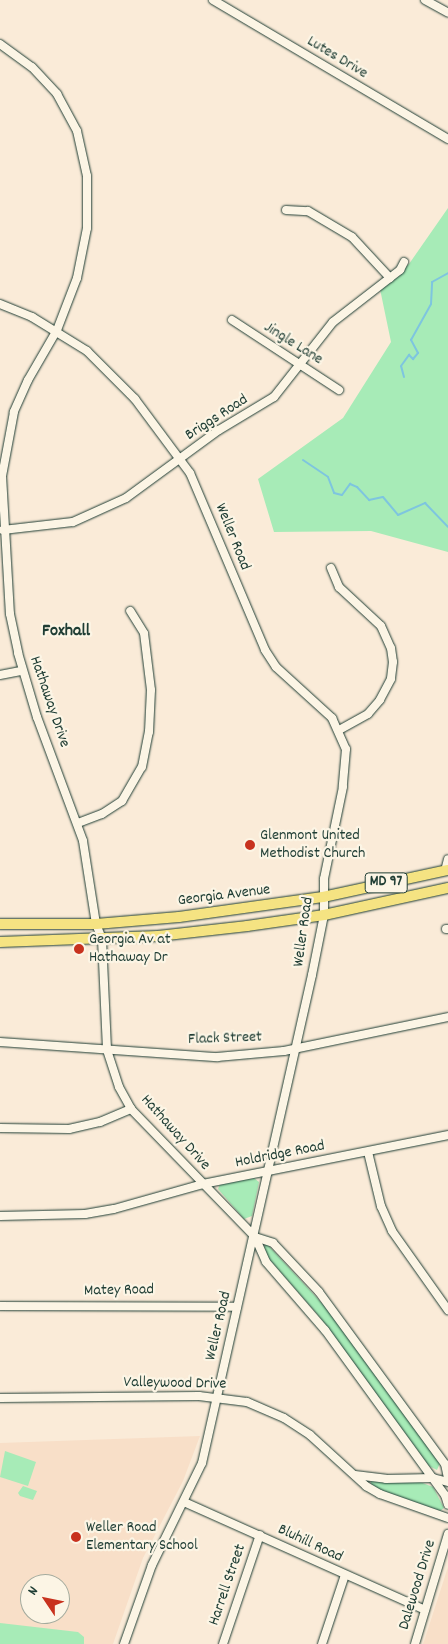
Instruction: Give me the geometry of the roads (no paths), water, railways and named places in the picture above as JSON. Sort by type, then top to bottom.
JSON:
[{"type":"main road","name":"Georgia Avenue","points":[[0,924],[96,924],[179,917],[324,897],[446,871]]},
{"type":"main road","name":"Georgia Avenue","points":[[0,942],[102,939],[247,926],[324,915],[448,888]]},
{"type":"street","name":"Lutes Drive","points":[[213,0],[448,139]]},
{"type":"street","points":[[426,0],[448,13]]},
{"type":"street","name":"Hathaway Drive","points":[[0,44],[32,67],[57,94],[77,131],[84,153],[88,202],[84,248],[73,291],[57,330],[28,380],[14,412],[2,476],[3,530],[10,614],[21,671],[78,823],[96,924],[102,939],[107,1050],[119,1087],[131,1108],[255,1237],[266,1262],[320,1323],[433,1478]]},
{"type":"street","points":[[286,210],[308,211],[352,237],[390,278]]},
{"type":"street","name":"Briggs Road","points":[[3,530],[54,526],[95,514],[126,498],[219,430],[274,397],[300,365],[317,339],[333,322],[400,270],[404,262]]},
{"type":"street","name":"Weller Road","points":[[0,304],[57,330],[87,351],[117,378],[179,460],[200,493],[265,650],[276,667],[321,705],[339,730],[346,749],[347,762],[324,879],[324,915],[255,1237],[237,1307],[202,1463],[152,1565],[124,1644]]},
{"type":"street","name":"Jingle Lane","points":[[232,320],[339,390]]},
{"type":"street","points":[[331,568],[339,587],[381,626],[391,648],[392,662],[391,679],[380,700],[368,714],[339,730]]},
{"type":"street","points":[[78,823],[102,814],[122,801],[142,767],[149,732],[151,690],[144,633],[130,611]]},
{"type":"street","points":[[0,675],[21,671]]},
{"type":"street","points":[[446,871],[448,859]]},
{"type":"street","name":"Flack Street","points":[[0,1042],[217,1057],[295,1048],[448,1018]]},
{"type":"street","points":[[0,1128],[69,1129],[100,1122],[131,1108]]},
{"type":"street","name":"Holdridge Road","points":[[0,1216],[85,1214],[144,1202],[203,1184],[448,1135]]},
{"type":"street","points":[[368,1152],[381,1206],[392,1231],[448,1310]]},
{"type":"street","name":"Hathaway Drive","points":[[255,1237],[273,1243],[319,1292],[445,1464],[448,1478]]},
{"type":"street","name":"Matey Road","points":[[0,1306],[237,1307]]},
{"type":"street","name":"Valleywood Drive","points":[[0,1398],[218,1397],[247,1402],[284,1418],[310,1435],[380,1494],[448,1518]]},
{"type":"street","points":[[355,1474],[386,1478],[433,1478],[448,1482]]},
{"type":"street","points":[[433,1478],[448,1505]]},
{"type":"street","name":"Bluhill Road","points":[[184,1502],[425,1610]]},
{"type":"street","name":"Dalewood Drive","points":[[415,1644],[448,1534]]},
{"type":"street","name":"Harrell Street","points":[[223,1644],[260,1535]]},
{"type":"street","points":[[322,1644],[345,1575]]},
{"type":"waterway","points":[[404,377],[401,366],[409,355],[413,359],[418,353],[411,340],[431,304],[432,282],[448,273]]},
{"type":"waterway","points":[[303,460],[328,477],[334,493],[342,495],[350,484],[357,487],[369,500],[383,497],[398,515],[425,503],[448,527]]},
{"type":"place","name":"Glenmont United Methodist Church","points":[[250,845]]},
{"type":"place","name":"Georgia Av at Hathaway Dr","points":[[79,949]]},
{"type":"place","name":"Weller Road Elementary School","points":[[76,1537]]},
{"type":"district","name":"Foxhall","points":[[66,632]]}]
